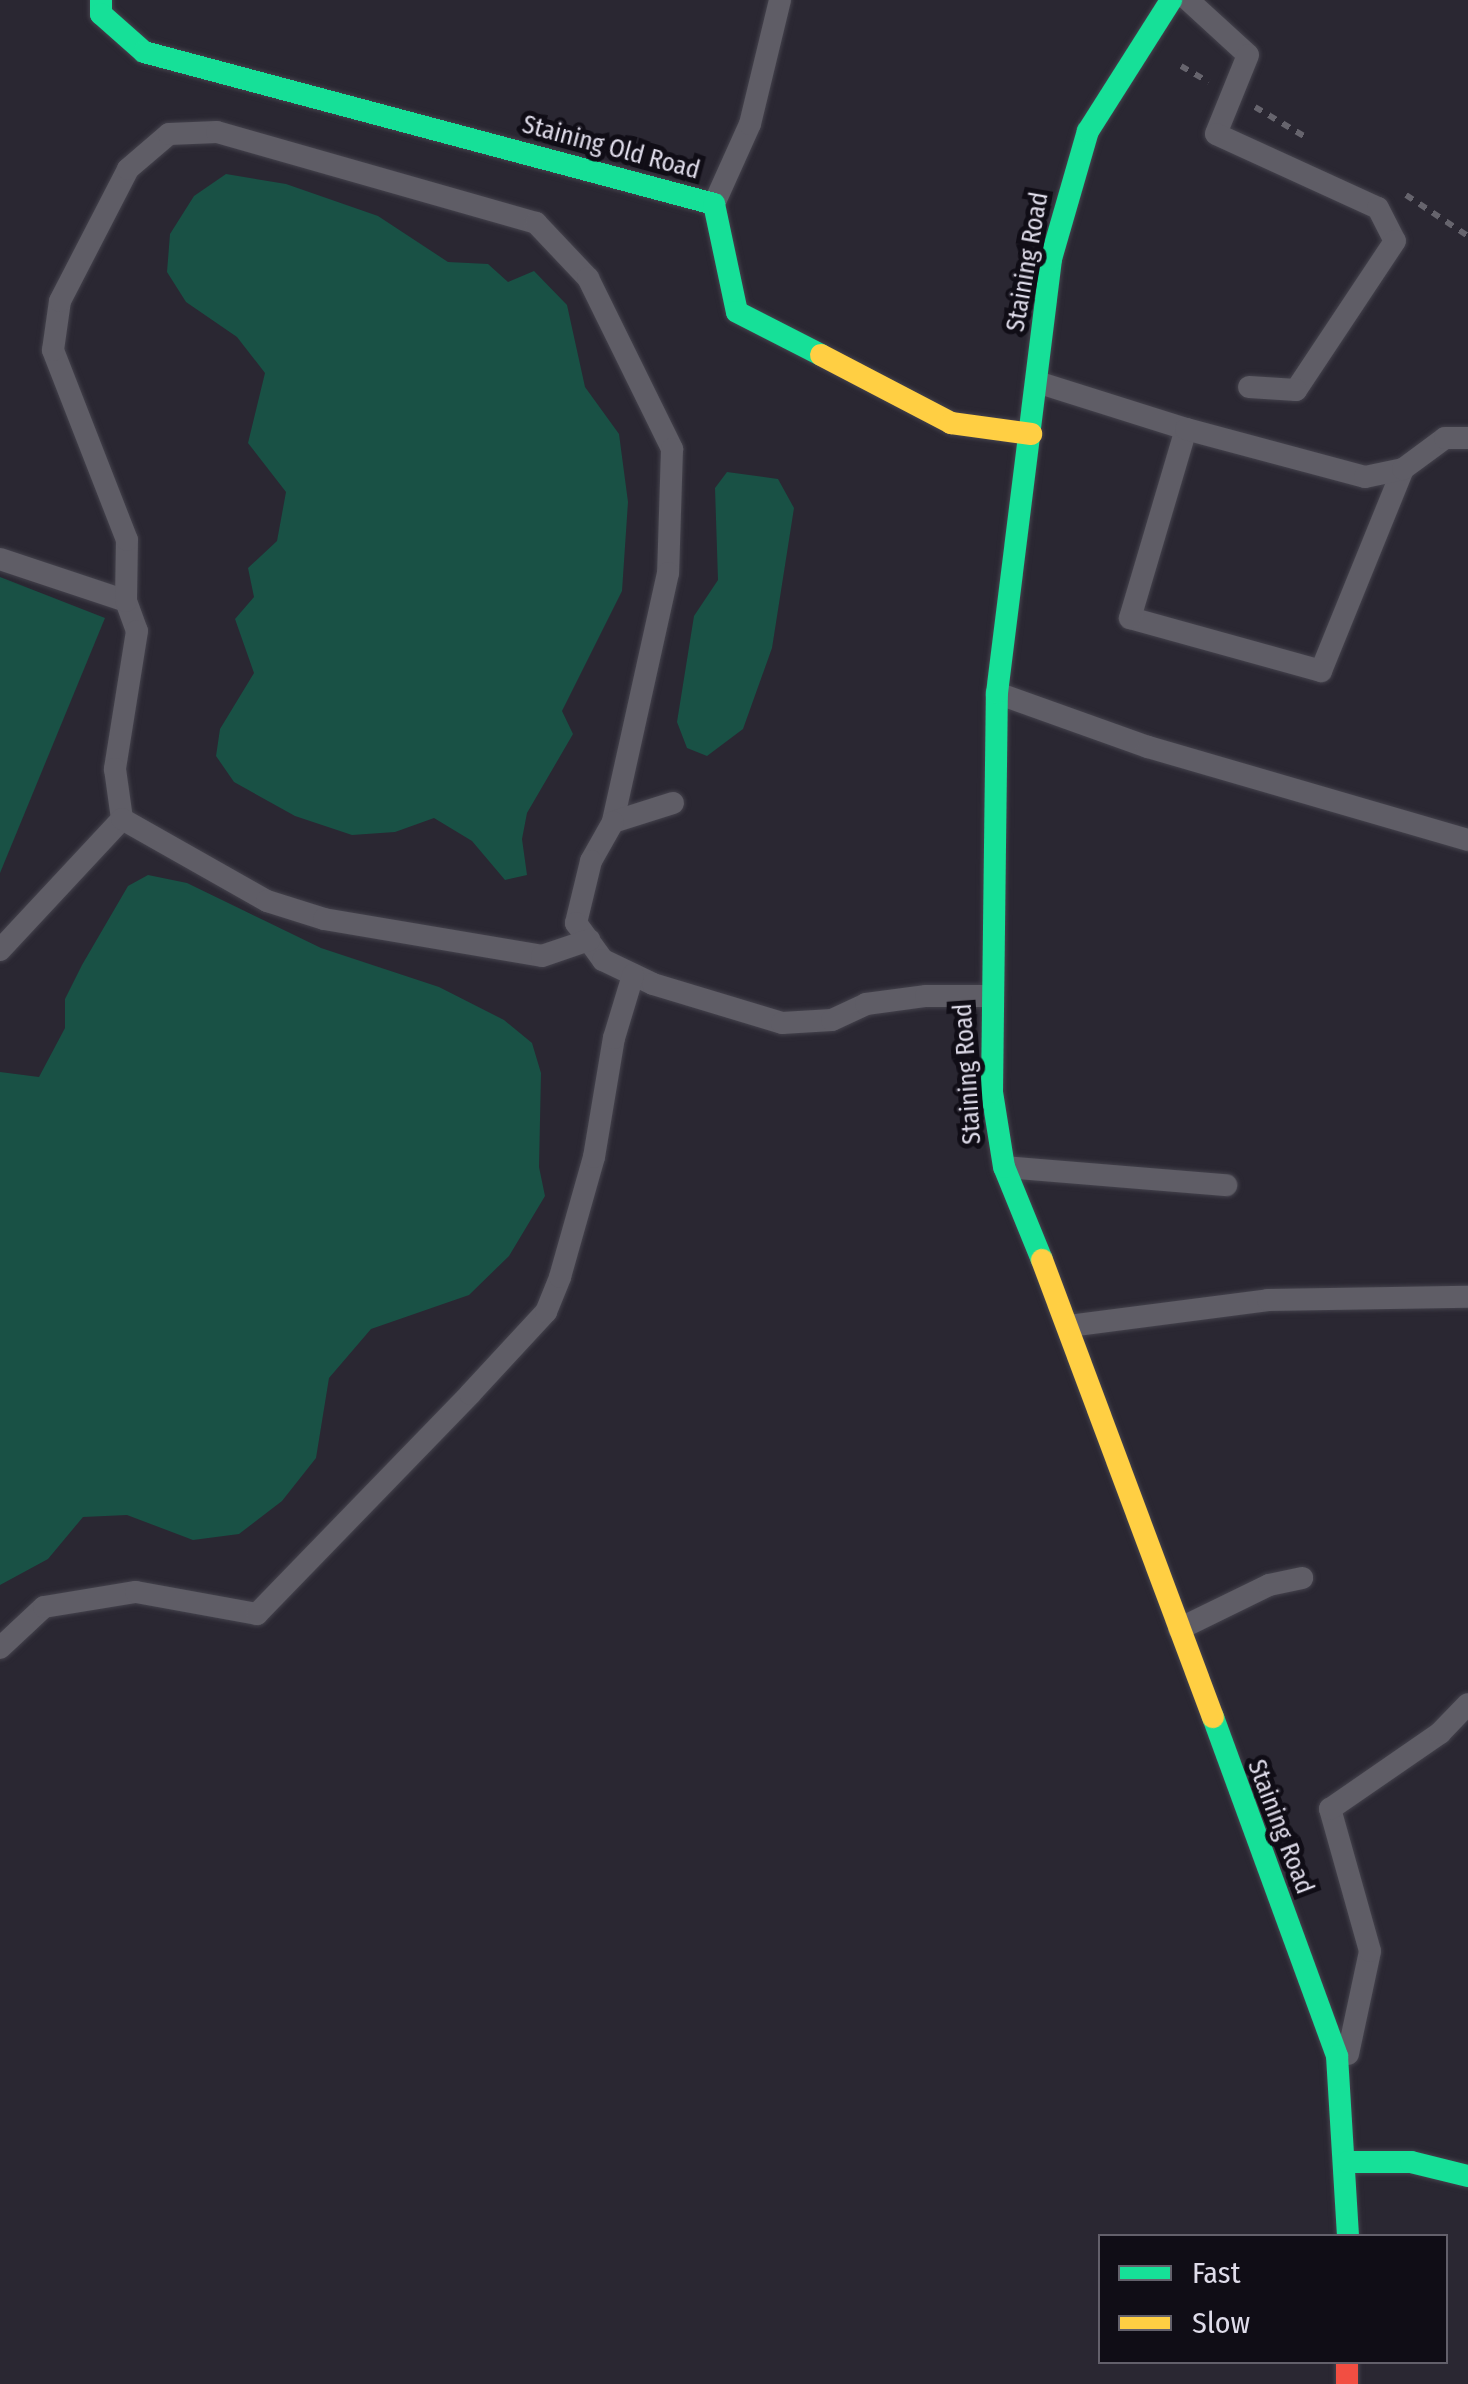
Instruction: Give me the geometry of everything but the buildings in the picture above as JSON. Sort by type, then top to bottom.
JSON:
[{"type":"street","name":"Staining Old Road","points":[[101,0],[101,14],[144,52],[714,204],[737,312],[951,423],[1031,434]]},
{"type":"street","name":"Staining Road","points":[[1171,0],[1088,131],[1052,259],[998,693],[990,996],[992,1092],[1004,1167],[1069,1326],[1176,1630],[1326,2025],[1342,2083],[1348,2234]]},
{"type":"street","points":[[1348,2162],[1410,2162],[1468,2176]]},
{"type":"lane","points":[[714,204],[750,124],[780,0]]},
{"type":"lane","points":[[1188,0],[1248,55],[1216,134],[1378,208],[1395,241],[1296,390],[1249,386]]},
{"type":"lane","points":[[0,950],[122,818],[116,768],[136,631],[126,602],[127,540],[53,350],[60,302],[128,169],[169,134],[217,132],[536,222],[588,278],[672,449],[668,573],[612,822],[591,861],[576,923],[603,960],[633,974],[782,1023],[832,1020],[866,1004],[926,996],[990,996]]},
{"type":"lane","points":[[1037,382],[1365,477],[1403,470],[1445,438],[1468,438]]},
{"type":"lane","points":[[1186,428],[1130,618],[1321,670],[1403,470]]},
{"type":"lane","points":[[0,559],[126,602]]},
{"type":"lane","points":[[998,693],[1167,753],[1468,840]]},
{"type":"lane","points":[[612,822],[673,802]]},
{"type":"lane","points":[[122,818],[268,901],[324,918],[542,956],[588,940]]},
{"type":"lane","points":[[0,1648],[44,1607],[136,1592],[258,1614],[483,1381],[546,1312],[560,1278],[594,1158],[614,1038],[633,974]]},
{"type":"lane","points":[[1004,1167],[1226,1185]]},
{"type":"lane","points":[[1069,1326],[1268,1300],[1468,1297]]},
{"type":"lane","points":[[1176,1630],[1270,1584],[1302,1578]]},
{"type":"lane","points":[[1342,2083],[1370,1951],[1330,1809],[1440,1733],[1468,1704]]},
{"type":"shaded area","points":[[226,174],[286,184],[378,216],[448,262],[488,264],[508,282],[534,271],[567,305],[585,387],[619,434],[628,502],[622,591],[562,711],[573,734],[527,813],[522,839],[527,875],[505,880],[472,841],[434,818],[395,832],[352,835],[295,816],[234,782],[216,756],[220,729],[254,673],[235,619],[254,597],[248,568],[277,541],[286,492],[248,443],[265,373],[237,337],[186,302],[167,272],[170,234],[194,196]]},
{"type":"shaded area","points":[[727,472],[778,479],[794,508],[772,648],[743,729],[707,756],[687,748],[677,722],[694,616],[718,580],[715,488]]},
{"type":"shaded area","points":[[0,577],[105,618],[0,873]]},
{"type":"shaded area","points":[[148,875],[187,883],[321,948],[439,987],[504,1020],[532,1043],[541,1073],[539,1167],[545,1196],[509,1256],[469,1295],[371,1329],[329,1378],[316,1458],[282,1501],[239,1534],[193,1540],[127,1515],[83,1517],[48,1559],[0,1585],[0,1072],[39,1077],[65,1028],[65,999],[82,965],[128,886]]},
{"type":"traffic: fast","points":[[101,0],[101,14],[144,52],[714,204],[737,312],[821,355]]},
{"type":"traffic: fast","points":[[1042,1260],[1004,1167],[992,1092],[997,693],[1051,259],[1088,131],[1171,0]]},
{"type":"traffic: fast","points":[[1213,1717],[1337,2056],[1348,2234]]},
{"type":"traffic: fast","points":[[1348,2162],[1411,2162],[1468,2176]]},
{"type":"traffic: slow","points":[[821,355],[951,423],[1031,434]]},
{"type":"traffic: slow","points":[[1042,1260],[1213,1717]]},
{"type":"traffic: jam","points":[[1347,2364],[1347,2384]]}]
